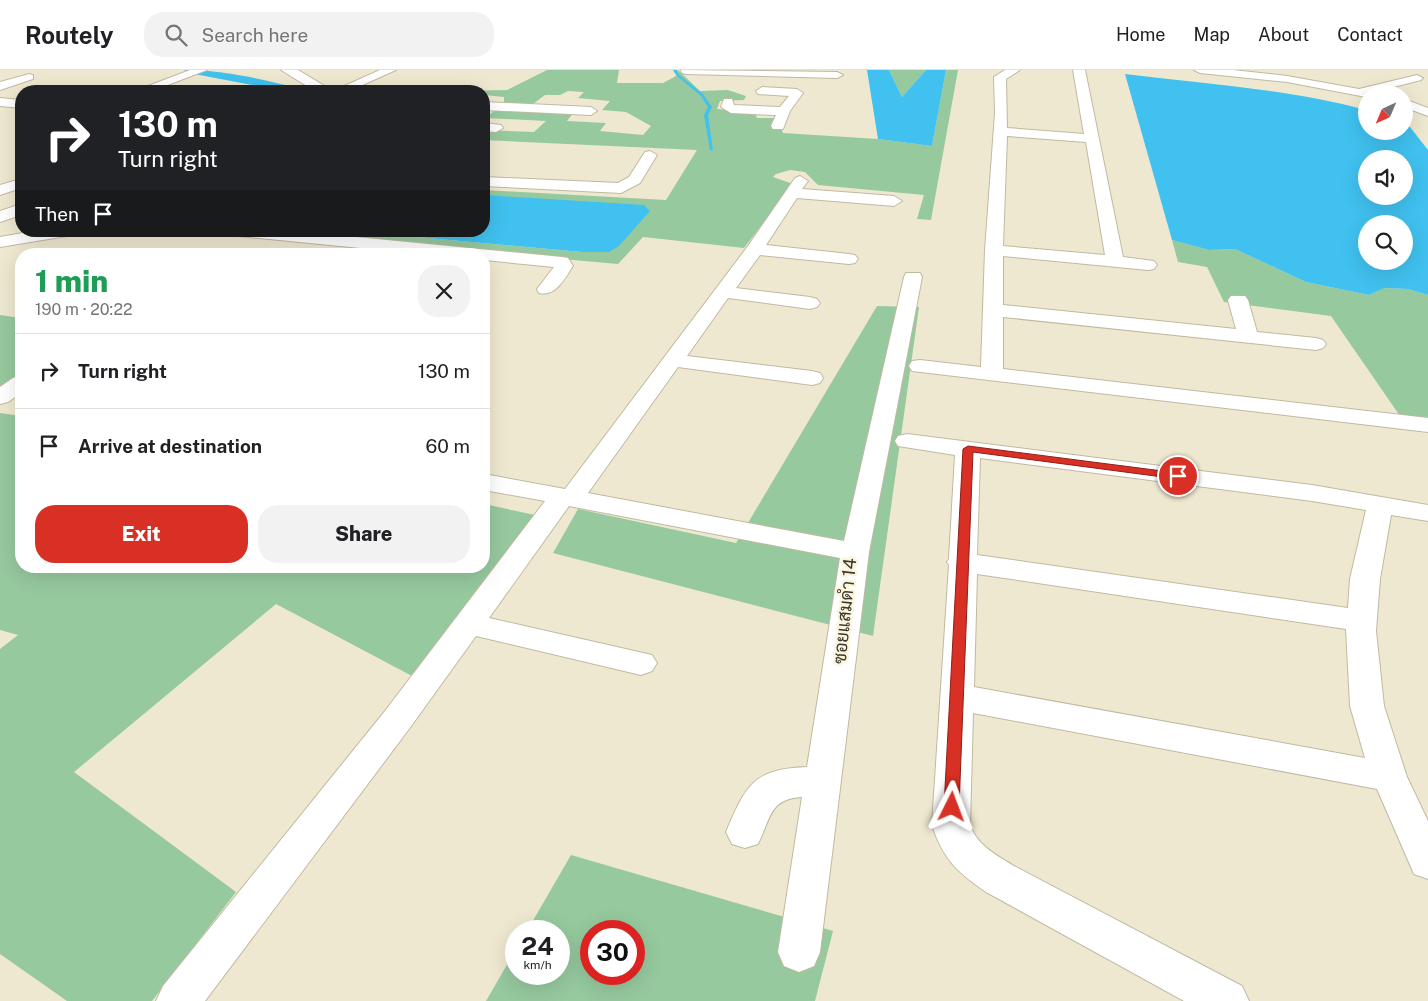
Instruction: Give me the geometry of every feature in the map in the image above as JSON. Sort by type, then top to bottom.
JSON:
[{"type":"street","points":[[158,85],[201,70]]},
{"type":"street","points":[[287,70],[305,77],[311,85]]},
{"type":"street","points":[[354,85],[390,70]]},
{"type":"street","points":[[992,374],[1000,77],[1014,70]]},
{"type":"street","points":[[1079,70],[1115,262]]},
{"type":"street","points":[[1200,70],[1287,79],[1358,92]]},
{"type":"street","points":[[686,72],[754,72],[837,76]]},
{"type":"street","points":[[754,72],[752,91],[801,92],[784,111],[778,126]]},
{"type":"street","points":[[0,86],[30,77]]},
{"type":"street","points":[[1393,85],[1418,78]]},
{"type":"street","points":[[359,83],[399,81]]},
{"type":"street","points":[[0,102],[15,103]]},
{"type":"street","points":[[728,102],[727,107],[731,109],[784,111]]},
{"type":"street","points":[[490,106],[591,110]]},
{"type":"street","points":[[1413,106],[1428,112]]},
{"type":"street","points":[[999,131],[1092,139]]},
{"type":"street","points":[[490,182],[622,188],[635,180],[650,156]]},
{"type":"street","points":[[0,190],[15,185]]},
{"type":"street","points":[[178,1001],[309,835],[567,497],[755,249],[797,187],[894,201]]},
{"type":"street","points":[[0,217],[15,211]]},
{"type":"street","points":[[0,242],[30,237]]},
{"type":"street","points":[[287,237],[378,248]]},
{"type":"street","points":[[755,249],[849,259]]},
{"type":"street","points":[[994,250],[1148,265]]},
{"type":"street","points":[[490,257],[562,262],[564,266],[546,289]]},
{"type":"street","points":[[855,552],[913,277]]},
{"type":"street","points":[[722,292],[810,303]]},
{"type":"street","points":[[1238,300],[1248,336]]},
{"type":"street","points":[[994,310],[1316,344]]},
{"type":"street","points":[[671,360],[812,378]]},
{"type":"street","points":[[920,366],[1428,425]]},
{"type":"street","points":[[0,397],[15,387]]},
{"type":"street","points":[[0,397],[15,401]]},
{"type":"street","points":[[907,441],[1302,492],[1428,513]]},
{"type":"street","points":[[968,449],[961,562],[951,825],[956,844],[975,863],[1000,879],[1227,1001]]},
{"type":"street","name":"ซอยแสมดำ 14","points":[[490,483],[855,552],[799,952]]},
{"type":"street","points":[[1380,505],[1365,579],[1362,621],[1367,706],[1389,777],[1428,862]]},
{"type":"street","points":[[961,562],[1362,621]]},
{"type":"street","points":[[470,624],[641,663]]},
{"type":"street","points":[[957,697],[1389,777]]},
{"type":"street","points":[[745,832],[757,801],[768,789],[783,783],[823,781]]},
{"type":"green space","points":[[547,70],[619,70],[617,83],[663,83],[676,76],[678,70],[700,91],[728,90],[746,96],[744,100],[720,101],[717,109],[755,112],[757,118],[777,118],[783,133],[878,139],[932,146],[946,70],[958,70],[931,220],[917,219],[924,195],[818,185],[805,172],[790,170],[776,174],[773,177],[793,184],[744,248],[643,237],[618,264],[490,253],[490,248],[437,248],[313,237],[417,237],[582,252],[609,252],[490,198],[490,190],[666,200],[697,150],[490,140],[490,130],[534,132],[546,121],[490,118],[490,114],[496,109],[574,112],[567,121],[606,123],[600,131],[643,135],[651,126],[626,112],[602,110],[610,101],[578,98],[584,92],[568,91],[560,95],[545,95],[533,104],[504,103],[504,97],[490,96],[490,90],[507,90]]},
{"type":"green space","points":[[889,70],[926,70],[902,97]]},
{"type":"green space","points":[[1172,240],[1209,250],[1235,249],[1306,282],[1369,295],[1383,288],[1408,289],[1428,295],[1428,418],[1400,416],[1331,316],[1224,302],[1207,267],[1178,262]]},
{"type":"green space","points":[[877,306],[919,307],[873,636],[553,553],[578,509],[736,543]]},
{"type":"green space","points":[[0,315],[15,317],[15,378],[0,389]]},
{"type":"green space","points":[[0,413],[15,415],[15,573],[490,573],[490,505],[535,515],[412,676],[276,604],[74,772],[236,892],[152,1001],[67,1001],[0,954],[0,649],[18,635],[0,630]]},
{"type":"green space","points":[[571,855],[833,931],[815,1001],[486,1001],[505,968],[505,985],[570,985],[570,920],[533,920]]},
{"type":"water","points":[[867,70],[889,70],[902,97],[926,70],[946,70],[932,146],[878,139]]},
{"type":"water","points":[[1125,74],[1277,92],[1358,108],[1358,140],[1413,140],[1413,131],[1428,150],[1428,295],[1408,289],[1384,288],[1369,295],[1306,282],[1235,249],[1209,250],[1172,240]]},
{"type":"water","points":[[490,195],[644,205],[650,211],[619,246],[609,252],[582,252],[417,237],[490,237]]},
{"type":"waterway","points":[[189,70],[272,85]]},
{"type":"waterway","points":[[675,70],[677,74],[702,95],[710,107],[706,115],[712,150]]},
{"type":"route","points":[[952,807],[961,562],[968,449],[1178,476]]}]
